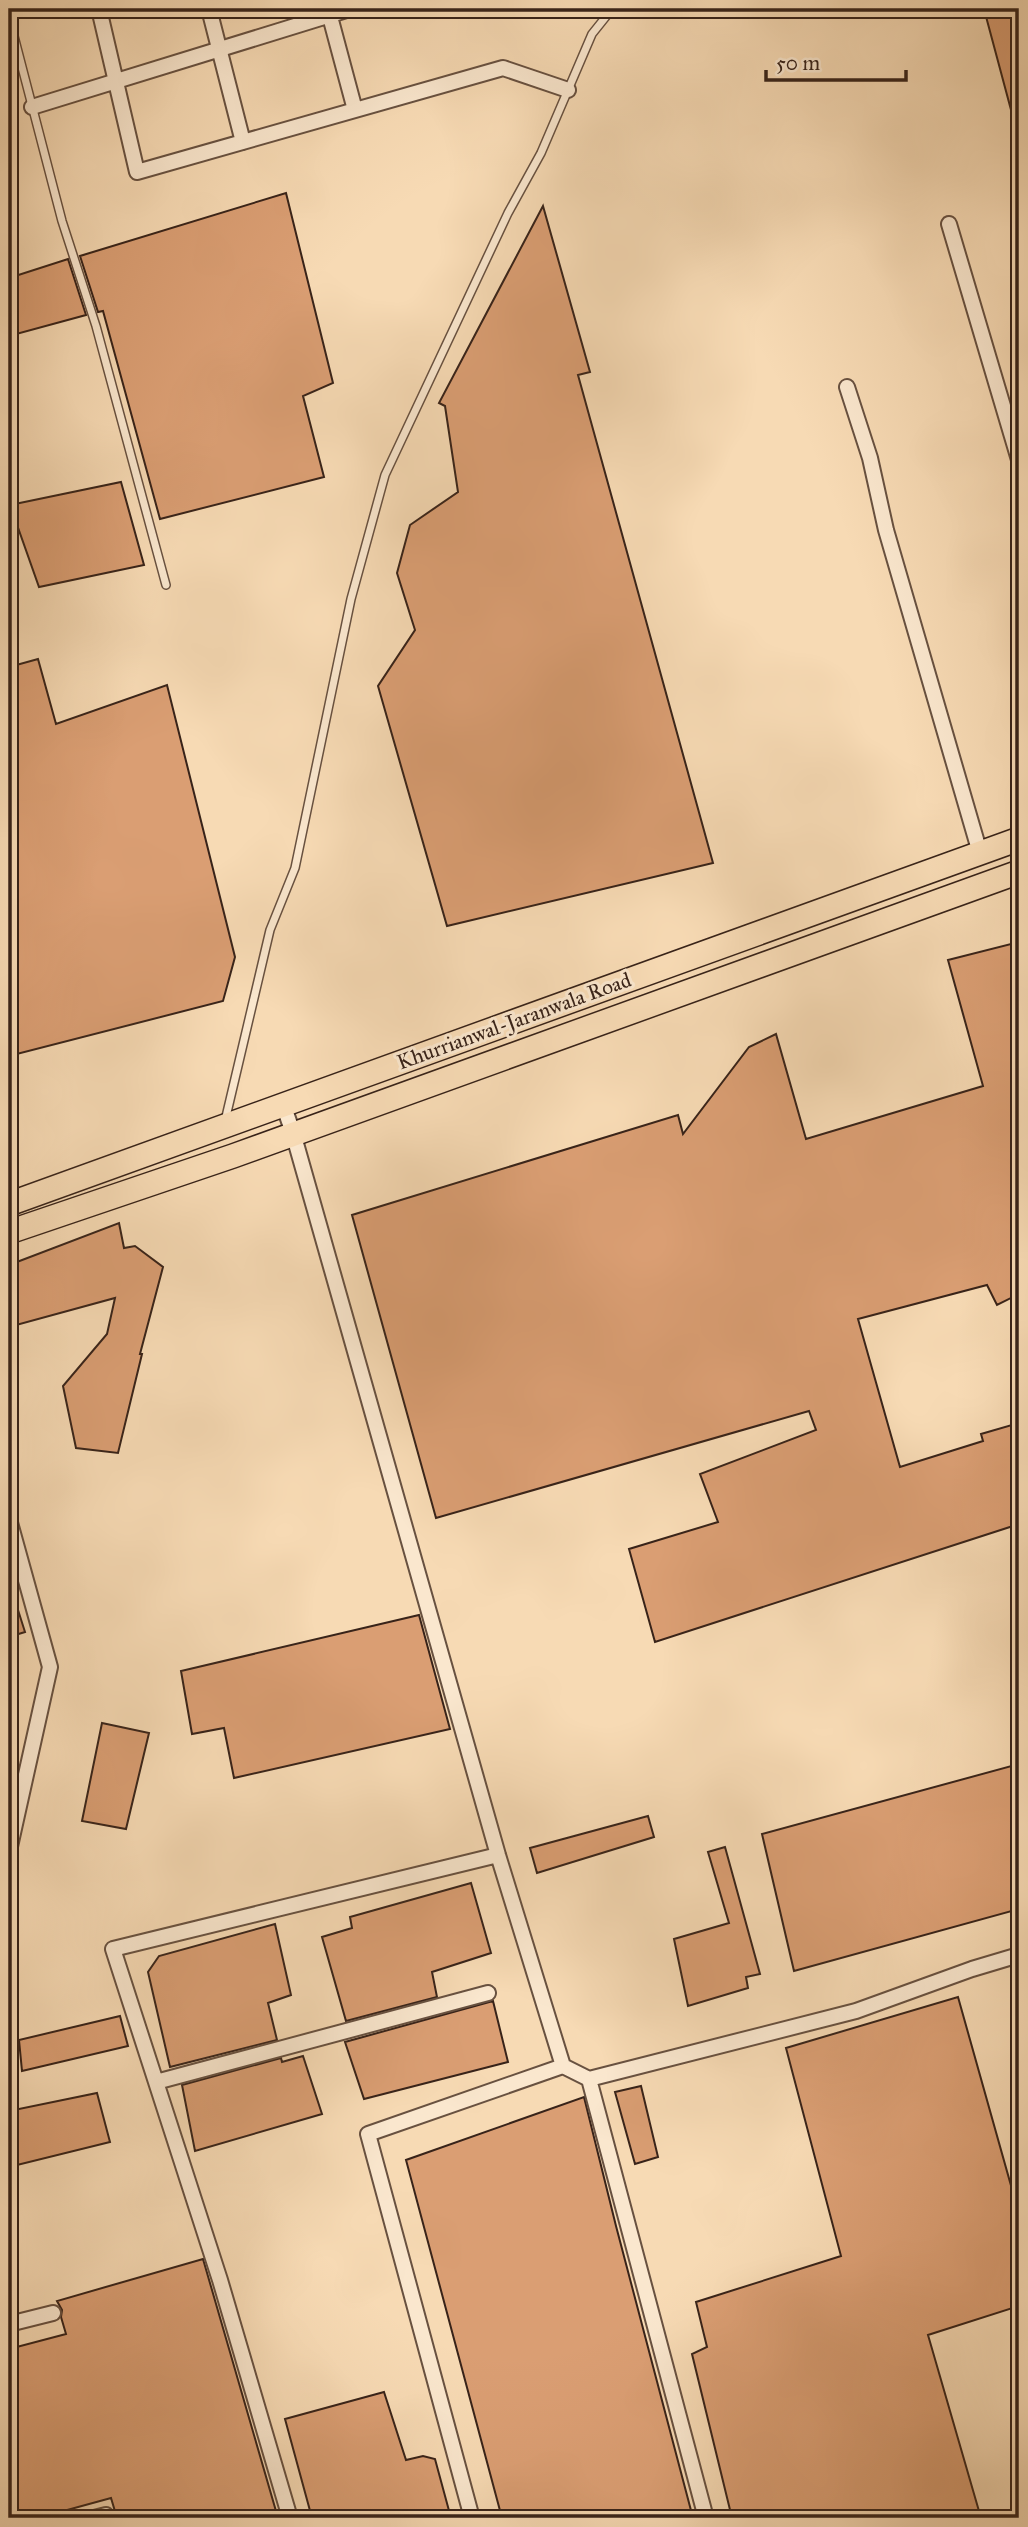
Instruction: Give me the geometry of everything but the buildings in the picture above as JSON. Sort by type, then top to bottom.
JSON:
[{"type":"main road","name":"Khurrianwal-Jaranwala Road","points":[[9,1204],[1019,839]]},
{"type":"main road","name":"Khurrianwal-Jaranwala Road","points":[[9,1232],[233,1156],[1019,873]]},
{"type":"street","points":[[99,9],[137,172],[503,68],[568,90]]},
{"type":"street","points":[[209,9],[243,142]]},
{"type":"street","points":[[32,107],[329,12],[350,9]]},
{"type":"street","points":[[329,12],[355,110]]},
{"type":"street","points":[[949,224],[1019,460]]},
{"type":"street","points":[[848,387],[870,458],[886,530],[980,853]]},
{"type":"street","points":[[282,1104],[293,1133],[498,1854],[563,2066]]},
{"type":"street","points":[[9,1519],[50,1667],[9,1851]]},
{"type":"street","points":[[290,2518],[220,2280],[113,1949],[498,1854]]},
{"type":"street","points":[[472,2518],[368,2134],[563,2066],[589,2079],[856,2011],[1019,1955]]},
{"type":"street","points":[[156,2082],[488,1993]]},
{"type":"street","points":[[589,2079],[706,2518]]},
{"type":"street","points":[[9,2324],[53,2313]]},
{"type":"street","points":[[94,2518],[106,2515],[106,2518]]},
{"type":"lane","points":[[224,1125],[270,930],[295,868],[351,599],[385,475],[508,213],[541,153],[592,34],[612,9]]},
{"type":"lane","points":[[9,17],[62,221],[96,326],[166,585]]}]
